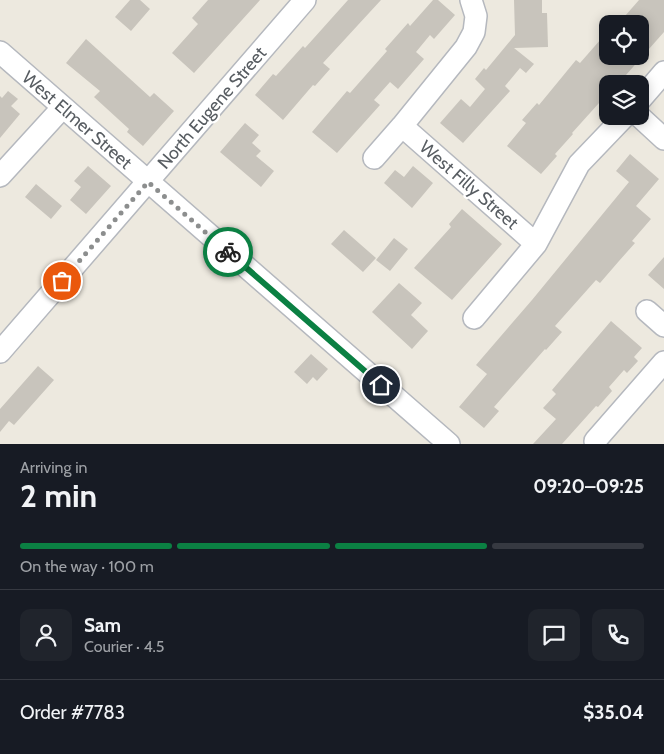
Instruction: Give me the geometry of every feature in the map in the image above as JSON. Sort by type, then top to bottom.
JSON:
[{"type":"street","name":"North Eugene Street","points":[[0,352],[305,0]]},
{"type":"street","points":[[374,158],[466,47],[474,32],[474,8]]},
{"type":"street","name":"West Elmer Street","points":[[0,52],[449,444]]},
{"type":"street","points":[[649,90],[664,72]]},
{"type":"street","points":[[0,176],[63,107]]},
{"type":"street","points":[[474,318],[536,244],[579,164],[616,125]]},
{"type":"street","points":[[649,125],[664,139]]},
{"type":"street","name":"West Filly Street","points":[[402,126],[536,244]]},
{"type":"street","points":[[647,311],[664,326]]},
{"type":"street","points":[[595,441],[664,362]]},
{"type":"building","points":[[130,0],[140,0],[150,9],[131,31],[115,17]]},
{"type":"building","points":[[208,0],[260,0],[194,73],[172,53],[198,24],[192,18]]},
{"type":"building","points":[[348,0],[381,0],[323,63],[330,69],[315,86],[313,85],[283,120],[255,95],[273,74],[276,76],[303,46],[305,48]]},
{"type":"building","points":[[433,0],[438,0],[455,15],[434,39],[430,35],[416,52],[424,59],[398,89],[390,82],[374,100],[380,105],[337,153],[312,132],[347,91],[350,93],[387,51],[385,49],[408,23],[410,26]]},
{"type":"building","points":[[514,0],[542,0],[542,13],[547,13],[548,47],[514,48],[534,64],[526,73],[520,68],[505,86],[510,91],[463,143],[440,123],[461,99],[470,107],[485,89],[475,79],[484,68],[486,70],[515,35]]},
{"type":"building","points":[[639,0],[664,0],[664,32],[649,49],[649,15],[626,15]]},
{"type":"building","points":[[86,39],[150,97],[154,93],[174,111],[143,146],[127,132],[129,129],[94,97],[100,91],[66,63]]},
{"type":"building","points":[[599,41],[599,65],[635,65],[626,75],[599,75],[599,103],[572,133],[555,154],[557,156],[541,174],[507,146],[526,123],[522,120],[537,103],[539,105],[576,60],[580,63]]},
{"type":"building","points":[[8,91],[18,99],[11,106],[20,114],[0,138],[0,96],[2,98]]},
{"type":"building","points":[[245,123],[259,135],[252,143],[261,151],[256,156],[274,171],[261,187],[220,152]]},
{"type":"building","points":[[630,154],[659,179],[636,206],[651,219],[632,241],[635,243],[600,283],[596,280],[555,326],[562,332],[494,407],[499,411],[484,428],[459,407],[487,374],[476,365],[629,182],[616,171]]},
{"type":"building","points":[[88,166],[111,186],[86,214],[70,200],[81,187],[74,181]]},
{"type":"building","points":[[413,166],[433,183],[412,208],[384,183],[395,170],[404,177]]},
{"type":"building","points":[[36,184],[62,206],[51,219],[25,197]]},
{"type":"building","points":[[462,209],[502,244],[452,300],[414,268],[451,227],[449,224]]},
{"type":"building","points":[[344,230],[376,258],[363,272],[331,244]]},
{"type":"building","points":[[394,238],[408,249],[390,271],[376,260]]},
{"type":"building","points":[[664,257],[664,289],[648,275]]},
{"type":"building","points":[[399,283],[422,303],[411,315],[428,331],[412,349],[372,312]]},
{"type":"building","points":[[611,321],[642,348],[634,357],[638,361],[627,373],[624,370],[609,387],[612,391],[562,444],[533,444],[556,419],[543,408],[556,394],[552,390]]},
{"type":"building","points":[[311,354],[328,369],[317,381],[313,377],[307,384],[294,372]]},
{"type":"building","points":[[38,366],[54,380],[14,425],[9,421],[0,432],[0,409]]},
{"type":"way so far","points":[[62,281],[148,182],[228,252]]},
{"type":"route","points":[[228,252],[381,385]]}]
